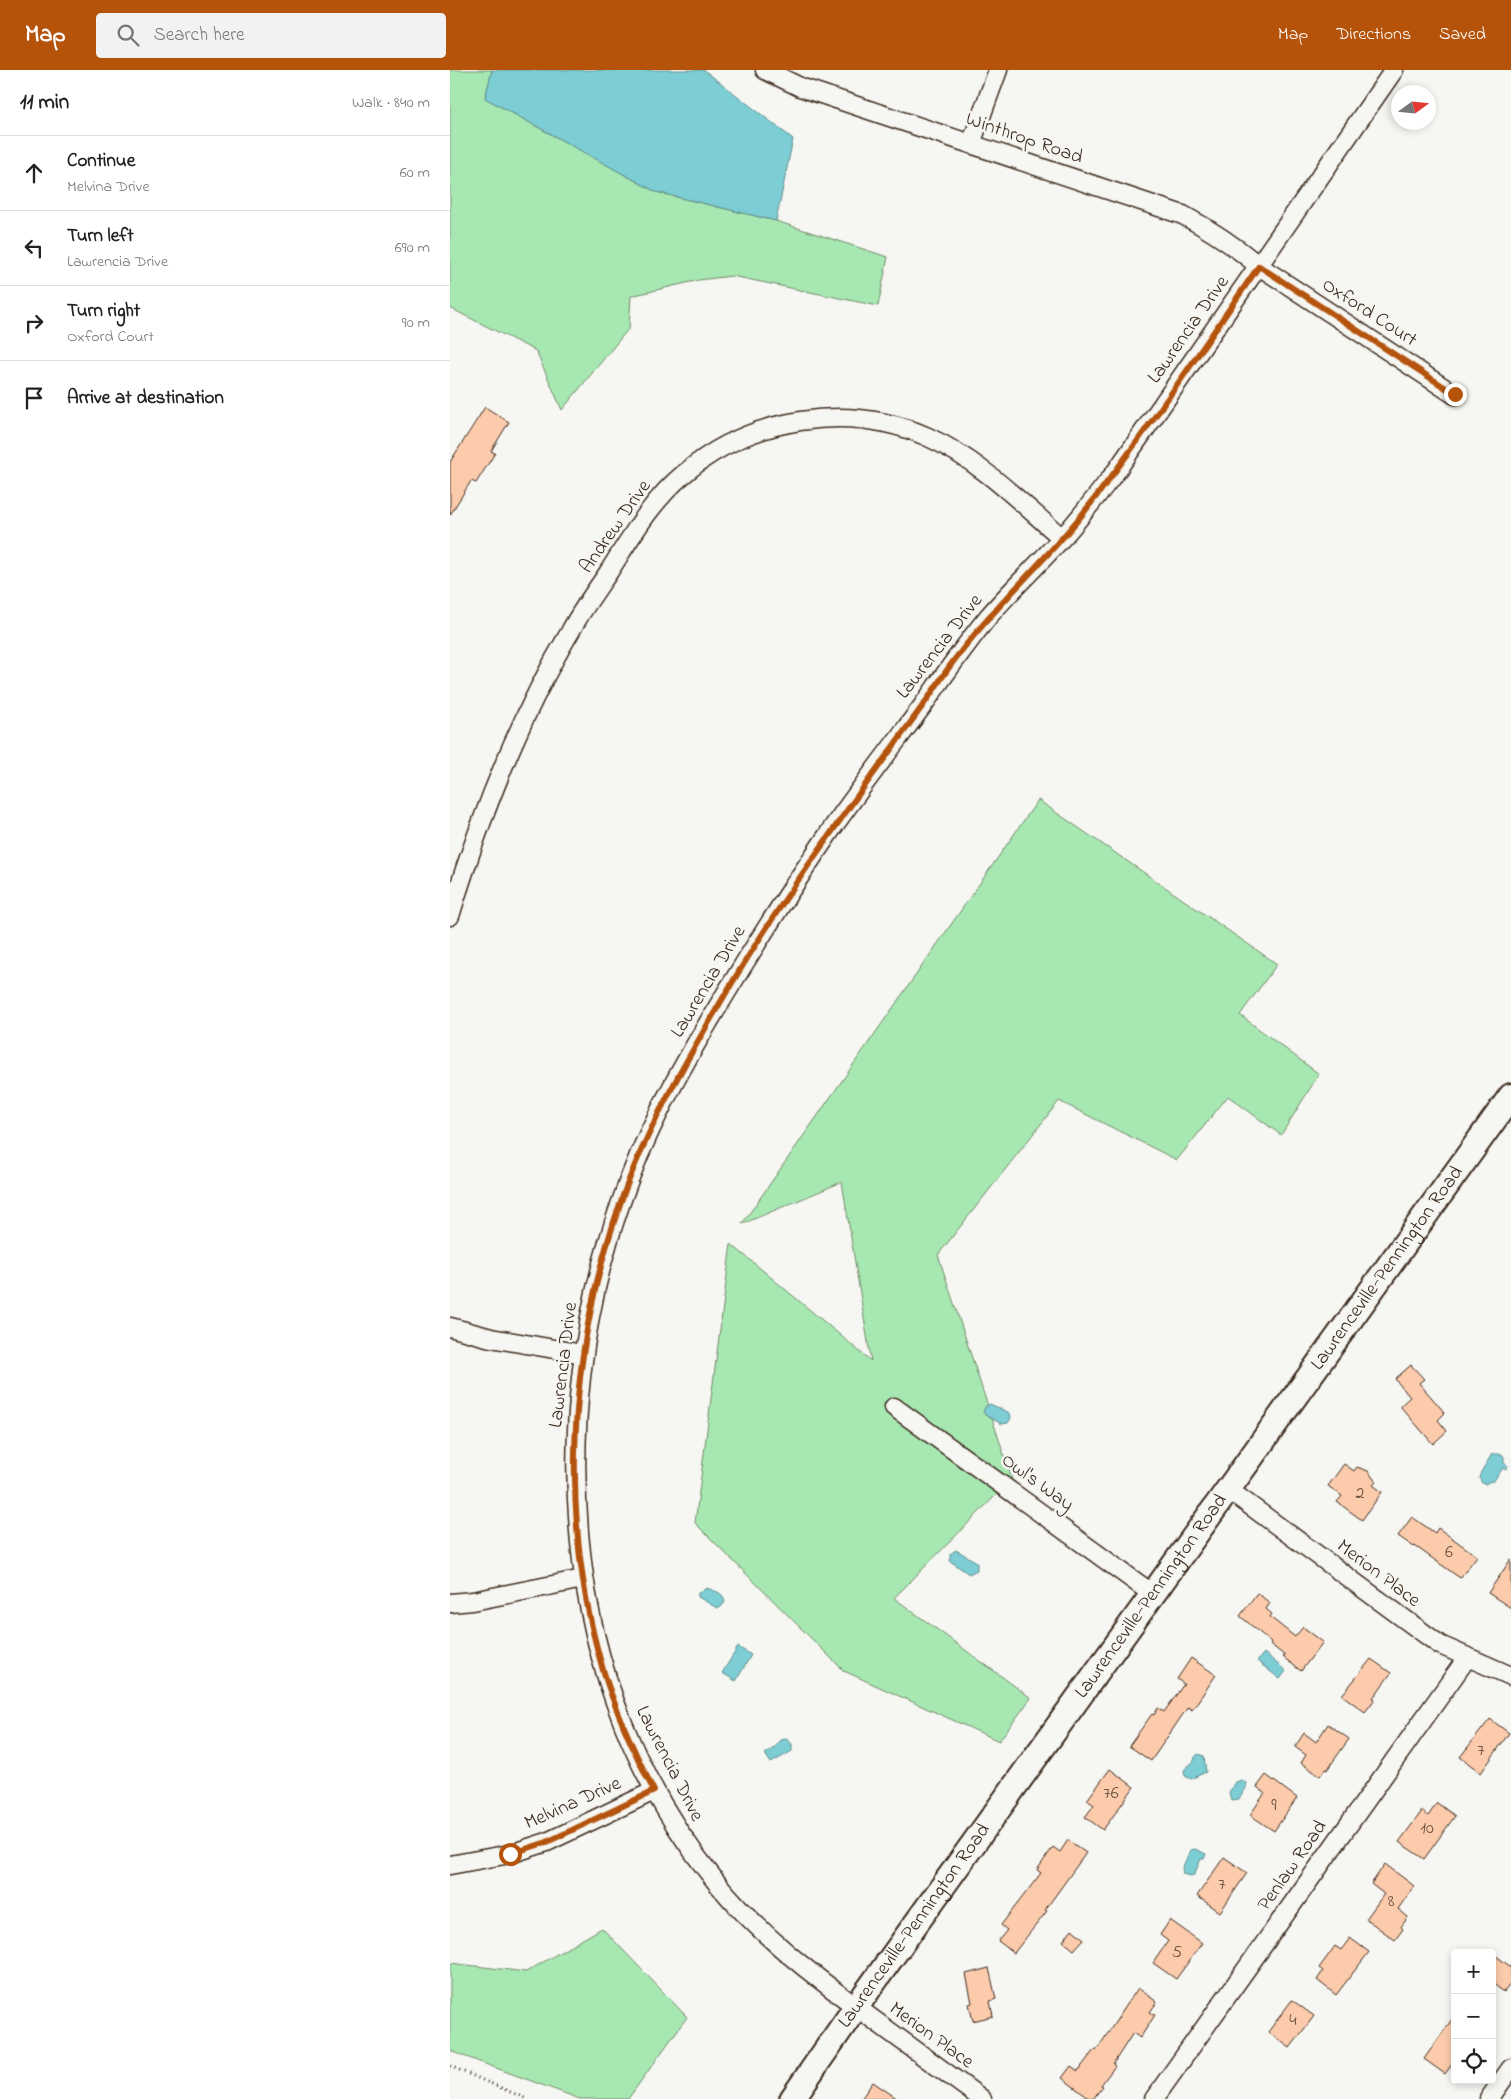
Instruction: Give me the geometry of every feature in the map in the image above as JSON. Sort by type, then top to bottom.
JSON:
[{"type":"street","name":"Winthrop Road","points":[[766,70],[800,87],[1183,215],[1212,230],[1259,266]]},
{"type":"street","points":[[970,144],[998,70]]},
{"type":"street","name":"Lawrencia Drive","points":[[856,2007],[794,1960],[755,1924],[719,1885],[687,1843],[654,1791],[618,1713],[604,1672],[593,1632],[583,1579],[576,1506],[575,1450],[583,1354],[603,1258],[619,1205],[663,1103],[746,959],[792,887],[862,786],[962,649],[989,616],[1062,538],[1117,470],[1394,70]]},
{"type":"street","name":"Oxford Court","points":[[1259,266],[1455,394]]},
{"type":"street","name":"Andrew Drive","points":[[450,916],[486,808],[509,751],[540,686],[568,634],[642,521],[662,495],[685,472],[712,453],[740,438],[771,427],[799,421],[831,418],[868,420],[900,427],[927,436],[956,451],[976,465],[1062,538]]},
{"type":"street","name":"Lawrenceville-Pennington Road","points":[[792,2099],[856,2007],[1511,1096]]},
{"type":"street","points":[[450,1327],[491,1338],[583,1354]]},
{"type":"street","name":"Owl's Way","points":[[894,1407],[1154,1595]]},
{"type":"street","name":"Merion Place","points":[[1229,1490],[1440,1645],[1511,1676]]},
{"type":"street","points":[[450,1603],[473,1601],[583,1579]]},
{"type":"street","name":"Penlaw Road","points":[[1154,2099],[1467,1658]]},
{"type":"street","name":"Melvina Drive","points":[[450,1864],[510,1854],[547,1842],[654,1791]]},
{"type":"street","name":"Merion Place","points":[[856,2007],[982,2099]]},
{"type":"street","points":[[1489,2099],[1511,2068]]},
{"type":"path","points":[[450,2066],[526,2099]]},
{"type":"green space","points":[[450,70],[492,70],[485,98],[656,192],[776,221],[888,257],[878,306],[732,276],[699,280],[631,296],[629,328],[562,410],[536,351],[450,308]]},
{"type":"green space","points":[[1038,800],[1277,964],[1240,1015],[1319,1074],[1281,1135],[1228,1096],[1177,1160],[1059,1101],[938,1255],[1012,1479],[894,1598],[1031,1698],[999,1741],[844,1671],[695,1523],[731,1244],[871,1361],[842,1182],[742,1224]]},
{"type":"green space","points":[[602,1928],[687,2017],[628,2099],[580,2099],[450,2051],[450,1963],[526,1972]]},
{"type":"water","points":[[492,70],[704,70],[793,139],[776,221],[656,192],[485,98]]},
{"type":"water","points":[[990,1404],[1010,1413],[1011,1418],[1008,1423],[1002,1424],[985,1415],[983,1411]]},
{"type":"water","points":[[1492,1454],[1502,1454],[1504,1463],[1508,1466],[1506,1470],[1503,1468],[1493,1482],[1485,1484],[1479,1478]]},
{"type":"water","points":[[956,1550],[977,1562],[977,1570],[969,1574],[950,1561],[950,1554]]},
{"type":"water","points":[[707,1588],[723,1596],[725,1602],[721,1607],[717,1608],[698,1597],[698,1593]]},
{"type":"water","points":[[738,1647],[751,1655],[736,1681],[722,1673]]},
{"type":"water","points":[[1264,1653],[1286,1671],[1280,1679],[1257,1661]]},
{"type":"water","points":[[786,1739],[792,1744],[792,1751],[771,1763],[765,1754],[781,1740]]},
{"type":"water","points":[[1198,1754],[1204,1756],[1206,1772],[1191,1779],[1185,1776],[1184,1770],[1194,1761]]},
{"type":"water","points":[[1241,1780],[1246,1783],[1246,1788],[1239,1799],[1231,1800],[1229,1792],[1236,1782]]},
{"type":"water","points":[[1195,1849],[1206,1854],[1204,1859],[1201,1859],[1194,1875],[1183,1874],[1182,1869],[1190,1850]]},
{"type":"building","points":[[485,407],[509,422],[491,451],[495,453],[476,483],[471,481],[450,515],[450,462]]},
{"type":"building","points":[[1411,1365],[1424,1379],[1419,1383],[1445,1413],[1438,1420],[1447,1431],[1433,1444],[1400,1406],[1410,1397],[1395,1379]]},
{"type":"building","points":[[1344,1464],[1354,1471],[1357,1467],[1368,1471],[1376,1482],[1373,1485],[1382,1492],[1362,1520],[1337,1502],[1342,1496],[1328,1486]]},
{"type":"building","points":[[1412,1517],[1435,1533],[1438,1528],[1477,1556],[1460,1578],[1398,1536]]},
{"type":"building","points":[[1511,1559],[1511,1608],[1488,1593]]},
{"type":"building","points":[[1257,1593],[1270,1603],[1266,1609],[1272,1614],[1270,1617],[1295,1637],[1303,1627],[1323,1642],[1301,1671],[1283,1657],[1285,1656],[1270,1644],[1271,1642],[1240,1616]]},
{"type":"building","points":[[1191,1658],[1216,1675],[1192,1710],[1188,1707],[1151,1761],[1129,1746],[1152,1714],[1154,1715],[1158,1708],[1164,1712],[1184,1684],[1177,1679]]},
{"type":"building","points":[[1371,1659],[1391,1673],[1365,1712],[1342,1695]]},
{"type":"building","points":[[1490,1719],[1509,1733],[1481,1773],[1460,1757]]},
{"type":"building","points":[[1328,1724],[1349,1739],[1327,1770],[1325,1769],[1320,1776],[1301,1763],[1306,1755],[1295,1747],[1304,1733],[1316,1742]]},
{"type":"building","points":[[1110,1769],[1134,1787],[1103,1830],[1085,1817],[1094,1805],[1087,1800]]},
{"type":"building","points":[[1266,1775],[1297,1798],[1274,1831],[1250,1815],[1265,1793],[1257,1787]]},
{"type":"building","points":[[1437,1803],[1455,1816],[1424,1859],[1399,1842],[1422,1811],[1428,1816]]},
{"type":"building","points":[[1068,1840],[1086,1853],[1045,1910],[1047,1911],[1014,1953],[998,1941],[1007,1930],[1001,1925],[1041,1873],[1037,1870],[1053,1847],[1060,1852]]},
{"type":"building","points":[[1224,1857],[1247,1873],[1220,1912],[1197,1896]]},
{"type":"building","points":[[1385,1864],[1414,1886],[1398,1909],[1408,1917],[1401,1927],[1403,1929],[1395,1940],[1366,1919],[1384,1894],[1371,1884]]},
{"type":"building","points":[[1170,1920],[1202,1943],[1176,1979],[1153,1963],[1168,1941],[1160,1935]]},
{"type":"building","points":[[1072,1929],[1084,1939],[1074,1950],[1063,1941]]},
{"type":"building","points":[[1350,1938],[1369,1952],[1336,1995],[1317,1980],[1323,1971],[1319,1968],[1335,1946],[1341,1950]]},
{"type":"building","points":[[1496,1956],[1511,1967],[1511,1983],[1504,1992],[1496,1986]]},
{"type":"building","points":[[989,1968],[996,1999],[990,2001],[993,2016],[973,2021],[969,2004],[972,2003],[966,1974]]},
{"type":"building","points":[[1138,1988],[1157,2002],[1150,2012],[1155,2015],[1140,2038],[1133,2033],[1113,2064],[1115,2066],[1101,2085],[1103,2086],[1093,2099],[1090,2099],[1062,2078],[1071,2066],[1078,2071],[1094,2050],[1096,2051]]},
{"type":"building","points":[[1292,2000],[1314,2016],[1290,2048],[1268,2032]]},
{"type":"building","points":[[1451,2021],[1451,2066],[1445,2074],[1424,2059]]},
{"type":"building","points":[[873,2082],[898,2099],[861,2099]]},
{"type":"route","points":[[510,1854],[547,1842],[654,1791],[618,1713],[604,1672],[593,1632],[583,1579],[576,1506],[575,1450],[583,1354],[590,1312],[603,1258],[619,1205],[640,1153],[663,1103],[746,959],[862,786],[957,656],[989,616],[1078,520],[1117,470],[1259,266],[1455,394]]}]
